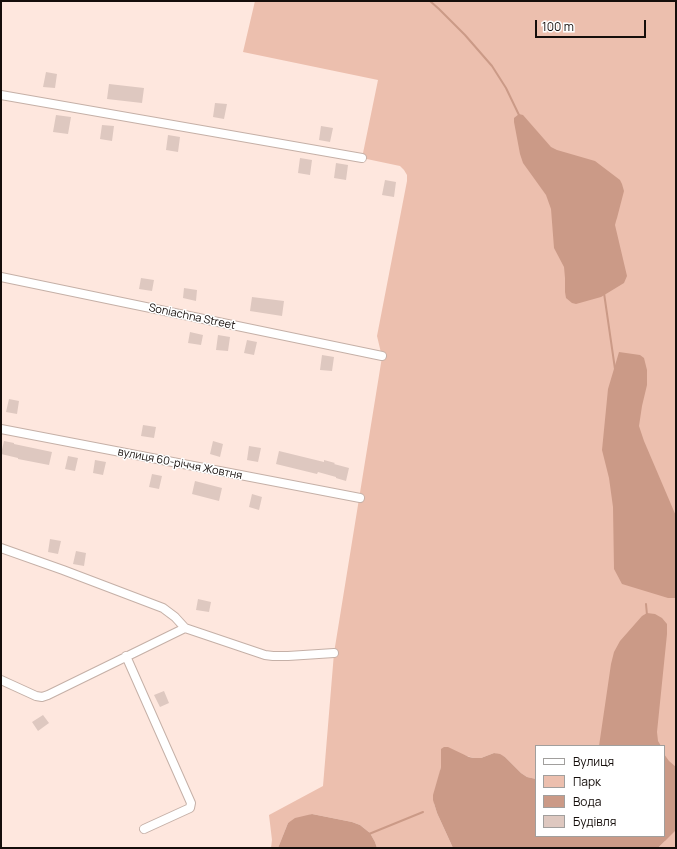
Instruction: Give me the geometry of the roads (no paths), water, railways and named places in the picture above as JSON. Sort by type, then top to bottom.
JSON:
[{"type":"street","points":[[1,95],[362,158]]},
{"type":"street","name":"Soniachna Street","points":[[1,278],[382,356]]},
{"type":"street","name":"вулиця 60-річчя Жовтня","points":[[1,429],[360,498]]},
{"type":"street","points":[[1,548],[163,608],[175,617],[185,628],[265,655],[288,656],[334,653]]},
{"type":"street","points":[[1,680],[36,696],[42,697],[185,628]]},
{"type":"street","points":[[126,656],[191,803],[190,808],[144,829]]},
{"type":"water","points":[[519,114],[523,115],[551,147],[595,161],[620,180],[622,184],[624,191],[615,225],[627,276],[624,283],[601,297],[576,304],[572,303],[566,298],[564,267],[554,248],[551,209],[546,195],[523,163],[520,154],[514,122],[514,118]]},
{"type":"water","points":[[619,352],[640,355],[644,358],[647,370],[647,385],[639,426],[676,516],[676,598],[668,598],[622,584],[614,569],[613,507],[609,478],[602,450],[608,389]]},
{"type":"water","points":[[647,613],[655,614],[662,618],[667,624],[657,732],[658,741],[660,745],[599,745],[614,652],[620,641],[642,616]]},
{"type":"water","points":[[448,747],[474,758],[481,758],[494,753],[500,754],[521,773],[527,777],[535,779],[535,837],[665,837],[665,755],[676,767],[676,830],[658,848],[453,848],[437,813],[433,800],[441,767],[441,749]]},
{"type":"water","points":[[312,814],[360,825],[370,833],[377,848],[278,848],[288,823],[295,818]]},
{"type":"waterway","points":[[430,1],[465,35],[492,66],[506,88],[519,115]]},
{"type":"waterway","points":[[604,293],[615,369]]},
{"type":"waterway","points":[[646,604],[647,615]]},
{"type":"waterway","points":[[369,834],[423,812]]}]
